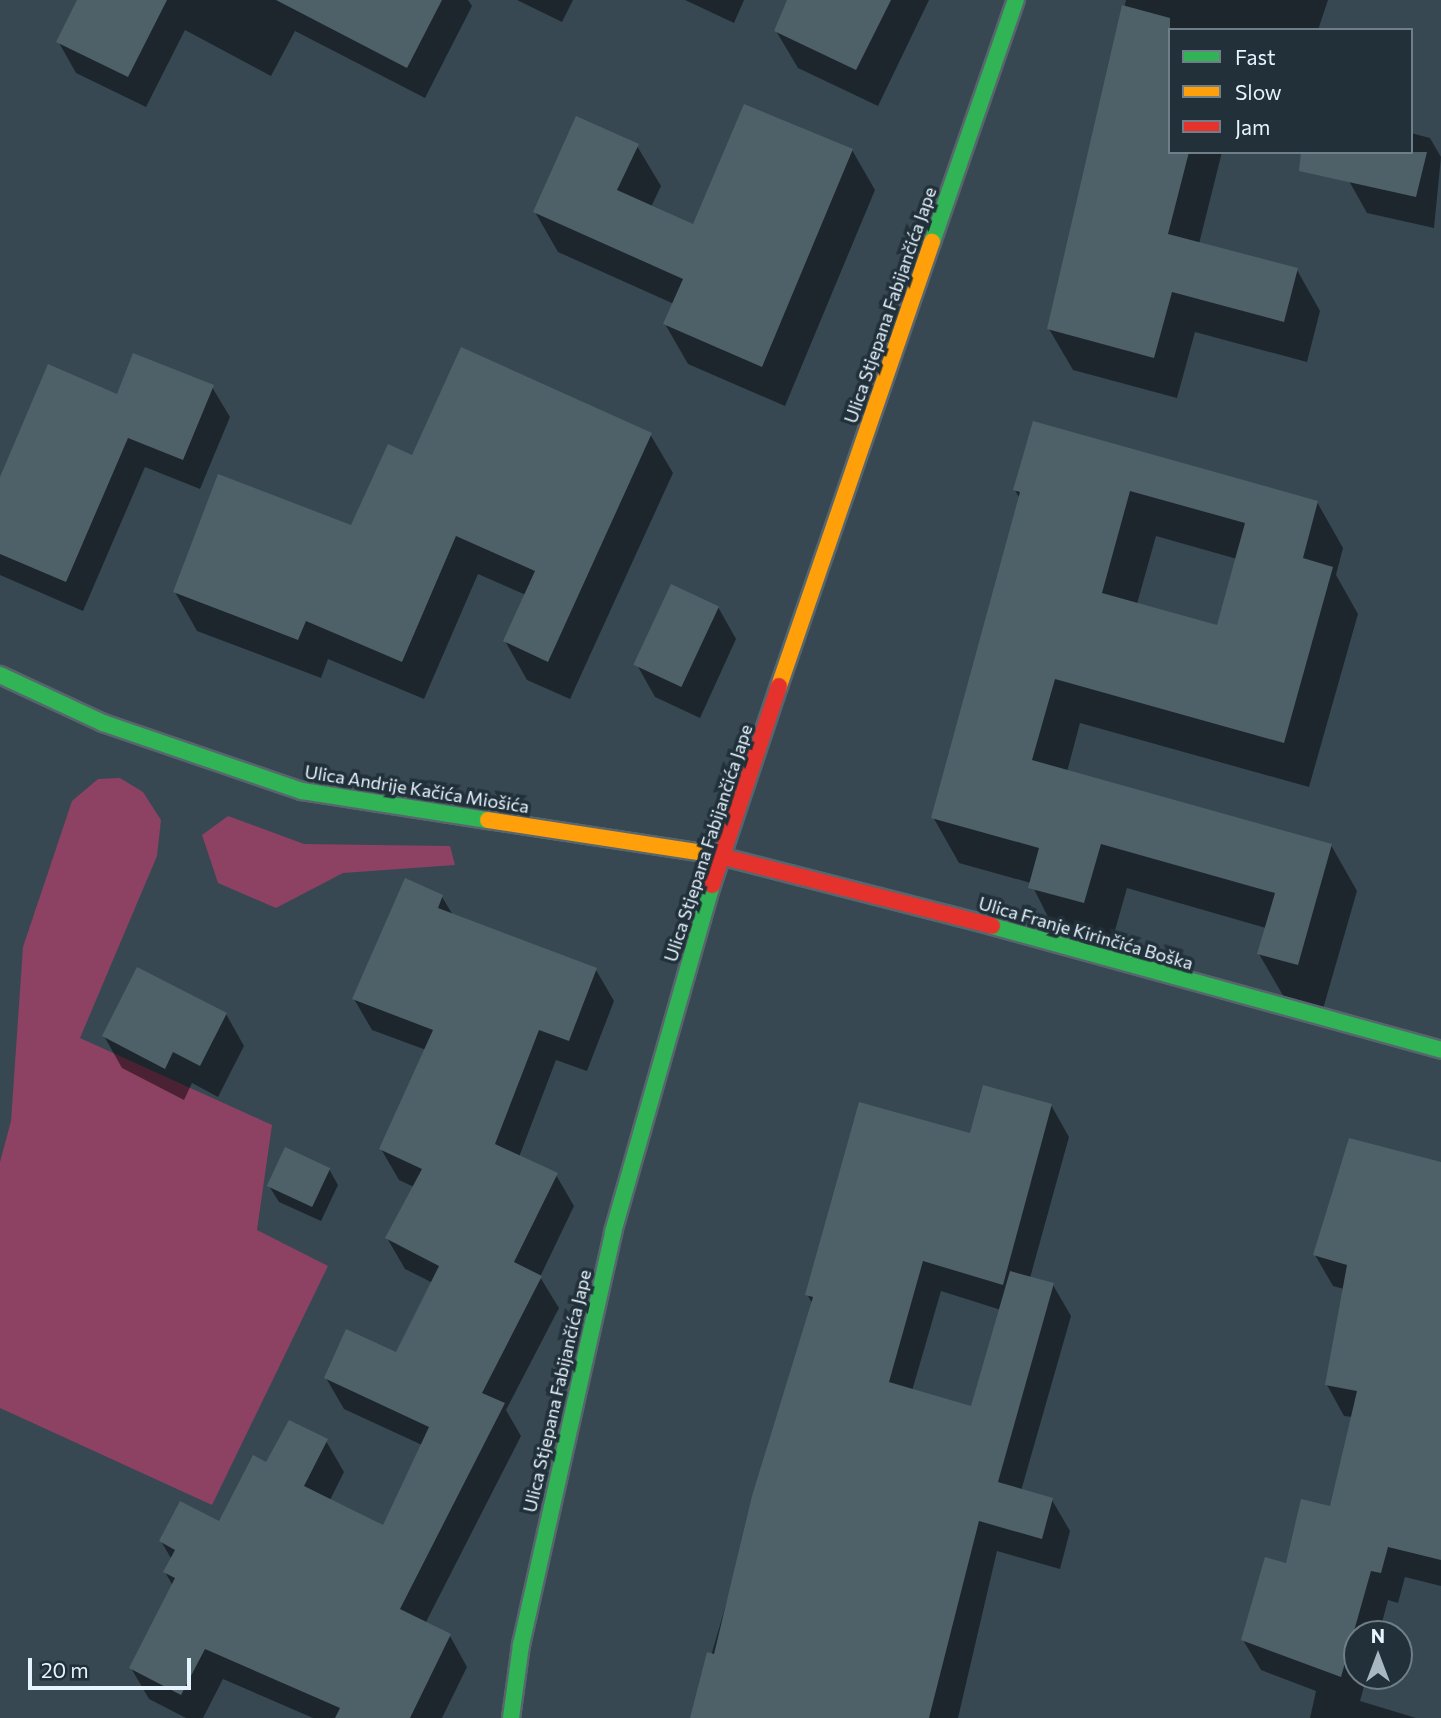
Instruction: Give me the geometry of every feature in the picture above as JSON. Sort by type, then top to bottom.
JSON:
[{"type":"main road","name":"Ulica Stjepana Fabijančića Jape","points":[[511,1718],[521,1645],[613,1232],[721,855],[1016,0]]},
{"type":"main road","name":"Ulica Andrije Kačića Miošića","points":[[0,675],[103,723],[302,791],[721,855]]},
{"type":"main road","name":"Ulica Franje Kirinčića Boška","points":[[721,855],[1441,1050]]},
{"type":"shaded area","points":[[120,778],[143,792],[161,820],[157,856],[80,1038],[272,1125],[257,1230],[328,1266],[212,1505],[0,1408],[0,1162],[11,1121],[23,947],[72,801],[98,779]]},
{"type":"shaded area","points":[[228,816],[304,844],[450,846],[455,865],[343,873],[276,908],[218,883],[202,835]]},
{"type":"building","points":[[77,0],[167,0],[128,77],[56,42]]},
{"type":"building","points":[[276,0],[442,0],[407,68]]},
{"type":"building","points":[[787,0],[891,0],[856,70],[774,31]]},
{"type":"building","points":[[1122,5],[1170,18],[1168,154],[1188,154],[1168,234],[1298,268],[1284,322],[1172,292],[1154,358],[1047,329]]},
{"type":"building","points":[[744,104],[853,149],[762,367],[663,324],[683,279],[533,212],[576,116],[639,144],[617,190],[693,224]]},
{"type":"building","points":[[1427,152],[1416,197],[1299,171],[1301,154]]},
{"type":"building","points":[[461,347],[652,433],[548,662],[503,641],[535,571],[456,536],[402,662],[306,621],[298,640],[173,592],[218,474],[351,525],[388,444],[412,455]]},
{"type":"building","points":[[133,353],[214,385],[183,460],[128,438],[66,582],[0,554],[0,477],[48,364],[117,394]]},
{"type":"building","points":[[1033,421],[1318,501],[1303,558],[1333,567],[1284,743],[1055,679],[1032,760],[1332,844],[1298,965],[1257,954],[1275,893],[1101,844],[1084,903],[1028,888],[1039,848],[931,818],[1020,492],[1013,490]],"holes":[[[1130,491],[1245,523],[1217,625],[1102,593]]]},
{"type":"building","points":[[671,584],[719,606],[681,687],[633,665]]},
{"type":"building","points":[[405,878],[443,895],[438,908],[597,968],[569,1041],[539,1030],[495,1144],[558,1173],[514,1262],[542,1276],[482,1393],[505,1403],[400,1609],[451,1634],[410,1718],[335,1718],[340,1708],[205,1649],[181,1695],[129,1668],[175,1578],[163,1572],[175,1550],[159,1541],[180,1501],[219,1521],[253,1455],[266,1462],[289,1420],[328,1439],[304,1486],[383,1525],[429,1427],[324,1378],[346,1329],[396,1352],[439,1266],[385,1238],[422,1169],[379,1149],[433,1030],[352,999]]},
{"type":"building","points":[[137,967],[227,1013],[200,1066],[173,1052],[165,1069],[102,1036]]},
{"type":"building","points":[[983,1085],[1052,1104],[1003,1285],[923,1261],[889,1382],[971,1406],[1010,1271],[1054,1283],[998,1482],[1053,1498],[1042,1539],[979,1521],[929,1718],[690,1718],[707,1652],[714,1654],[752,1496],[813,1297],[805,1295],[859,1102],[970,1133]]},
{"type":"building","points":[[1349,1138],[1441,1162],[1441,1560],[1388,1547],[1381,1573],[1371,1571],[1357,1620],[1343,1620],[1341,1677],[1241,1640],[1265,1557],[1286,1563],[1301,1499],[1330,1506],[1357,1391],[1325,1385],[1347,1265],[1313,1255]]},
{"type":"building","points":[[285,1147],[330,1168],[312,1207],[267,1186]]},
{"type":"traffic: fast","points":[[932,242],[1016,0]]},
{"type":"traffic: fast","points":[[0,675],[103,723],[302,791],[488,820]]},
{"type":"traffic: fast","points":[[511,1718],[521,1645],[613,1232],[712,885]]},
{"type":"traffic: fast","points":[[992,926],[1441,1050]]},
{"type":"traffic: slow","points":[[779,686],[932,242]]},
{"type":"traffic: slow","points":[[488,820],[716,855]]},
{"type":"traffic: jam","points":[[712,885],[779,686]]},
{"type":"traffic: jam","points":[[716,855],[992,926]]}]
